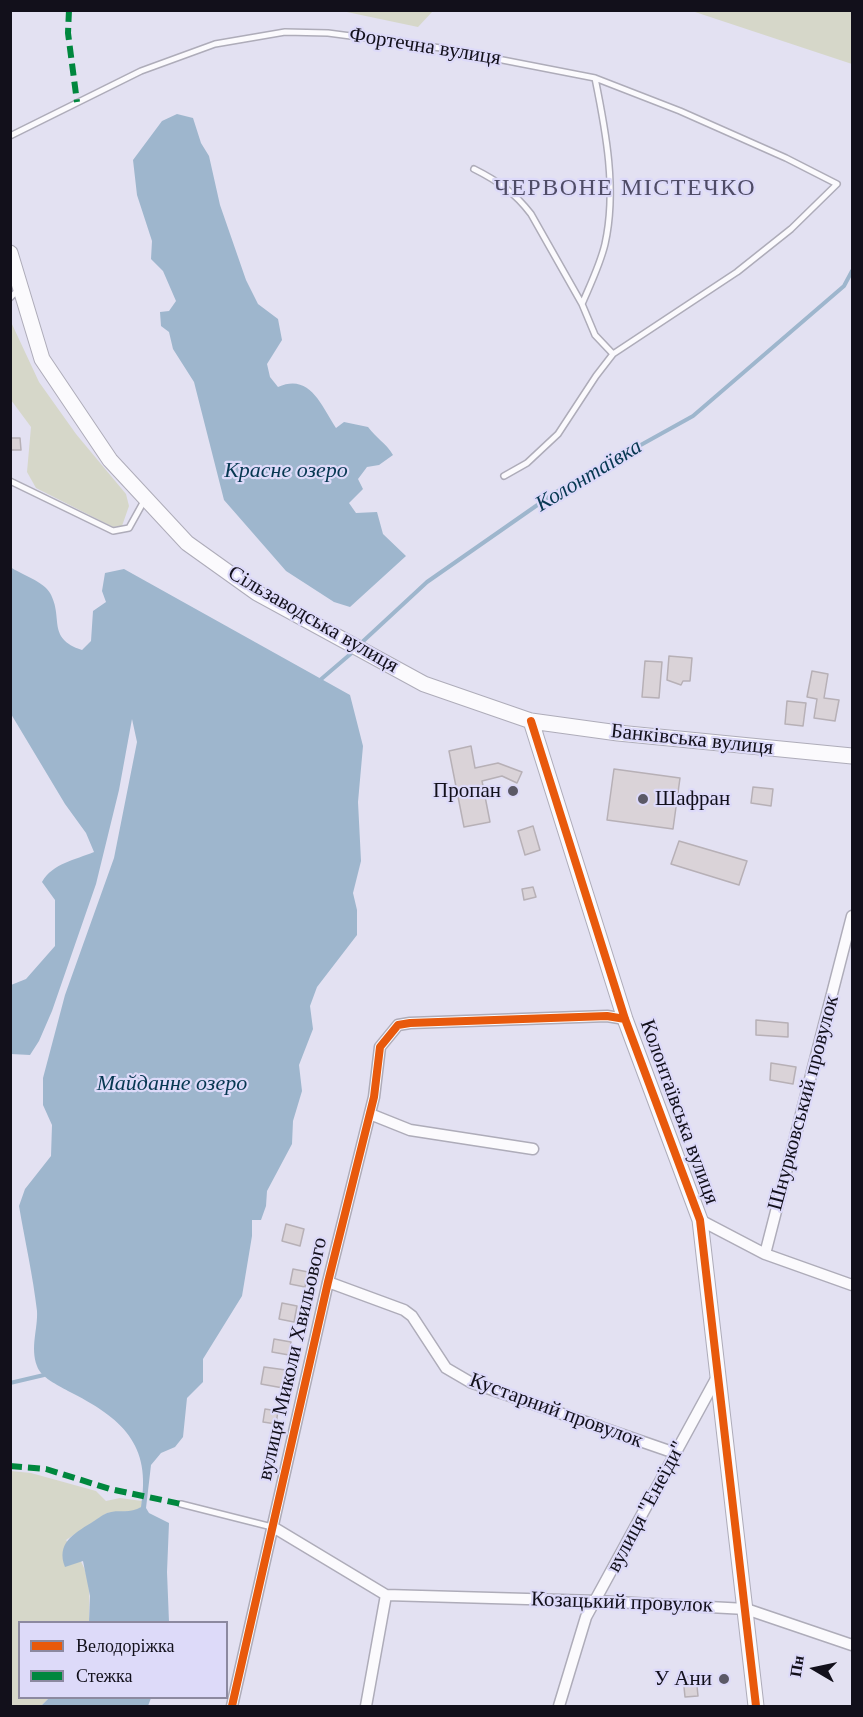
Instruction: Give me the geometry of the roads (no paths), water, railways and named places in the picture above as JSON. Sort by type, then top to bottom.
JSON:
[{"type":"main road","name":"Сільзаводська вулиця","points":[[10,254],[42,359],[110,460],[187,543],[257,593],[377,660],[424,684],[531,721]]},
{"type":"main road","name":"Банківська вулиця","points":[[531,721],[618,733],[852,756]]},
{"type":"main road","name":"Колонтаївська вулиця","points":[[531,721],[625,1018],[700,1220],[756,1707]]},
{"type":"street","name":"Шнурковський провулок","points":[[765,1254],[852,916]]},
{"type":"street","name":"вулиця Миколи Хвильового","points":[[232,1707],[328,1282],[370,1114],[380,1047],[398,1025],[607,1016],[625,1018]]},
{"type":"street","points":[[370,1114],[410,1130],[533,1149]]},
{"type":"street","points":[[700,1220],[765,1254],[852,1285]]},
{"type":"street","name":"Кустарний провулок","points":[[328,1282],[404,1310],[412,1316],[446,1368],[470,1383],[675,1453]]},
{"type":"street","name":"вулиця \"Енеїди\"","points":[[559,1707],[586,1617],[597,1601],[717,1377]]},
{"type":"street","points":[[273,1527],[386,1595],[366,1707]]},
{"type":"street","name":"Козацький провулок","points":[[386,1595],[746,1608],[852,1645]]},
{"type":"lane","name":"Фортечна вулиця","points":[[10,136],[141,71],[215,44],[285,32],[328,33],[441,48],[595,78],[649,97],[786,158],[837,184],[791,229],[737,272],[613,354]]},
{"type":"lane","points":[[582,304],[605,245],[609,218],[608,156],[595,78]]},
{"type":"lane","points":[[474,169],[511,190],[531,214],[582,304],[595,335],[613,354],[558,434],[527,463],[504,476]]},
{"type":"lane","points":[[10,298],[21,286]]},
{"type":"lane","points":[[10,481],[113,531],[129,528],[145,500]]},
{"type":"lane","points":[[181,1504],[273,1527]]},
{"type":"water","name":"Красне озеро","points":[[177,114],[193,118],[201,143],[209,156],[220,205],[246,280],[258,304],[278,319],[282,340],[267,364],[270,377],[278,387],[298,384],[306,388],[319,401],[336,428],[344,422],[368,427],[393,455],[379,465],[367,467],[358,479],[363,489],[349,503],[356,513],[377,512],[383,534],[406,556],[350,607],[334,602],[286,571],[224,500],[194,382],[173,349],[169,332],[161,326],[160,312],[169,311],[176,301],[163,271],[151,259],[152,241],[137,195],[133,160],[162,121]]},
{"type":"water","name":"Майданне озеро","points":[[10,567],[47,589],[54,602],[58,626],[64,640],[82,650],[91,641],[93,611],[106,602],[102,591],[105,573],[124,569],[350,695],[363,746],[358,802],[361,861],[353,893],[357,910],[357,935],[317,987],[310,1006],[313,1029],[299,1065],[302,1091],[293,1121],[292,1144],[267,1191],[266,1206],[261,1220],[252,1220],[252,1236],[242,1296],[203,1359],[203,1382],[187,1398],[183,1437],[175,1447],[161,1453],[151,1465],[146,1508],[149,1513],[169,1523],[167,1572],[169,1621],[89,1621],[90,1596],[83,1561],[65,1567],[63,1552],[72,1536],[107,1513],[141,1507],[142,1466],[129,1435],[118,1423],[87,1401],[50,1381],[37,1366],[34,1345],[37,1311],[19,1206],[25,1189],[51,1156],[52,1125],[43,1105],[43,1078],[65,995],[114,858],[137,742],[132,719],[119,790],[96,884],[52,1011],[30,1055],[11,1054],[11,985],[26,979],[55,946],[55,900],[42,882],[58,866],[94,852],[86,833],[65,804],[11,714]]},
{"type":"water","points":[[48,1699],[151,1699],[148,1706],[41,1706]]},
{"type":"waterway","name":"Колонтаївка","points":[[359,645],[427,582],[556,492],[693,416],[844,286],[852,271]]},
{"type":"waterway","name":"Колонтаївка","points":[[319,681],[354,651]]},
{"type":"waterway","points":[[10,1383],[44,1375]]},
{"type":"place","name":"Пропан","points":[[513,791]]},
{"type":"place","name":"Шафран","points":[[643,799]]},
{"type":"place","name":"У Ани","points":[[724,1679]]},
{"type":"district","name":"ЧЕРВОНЕ МІСТЕЧКО","points":[[625,189]]}]
